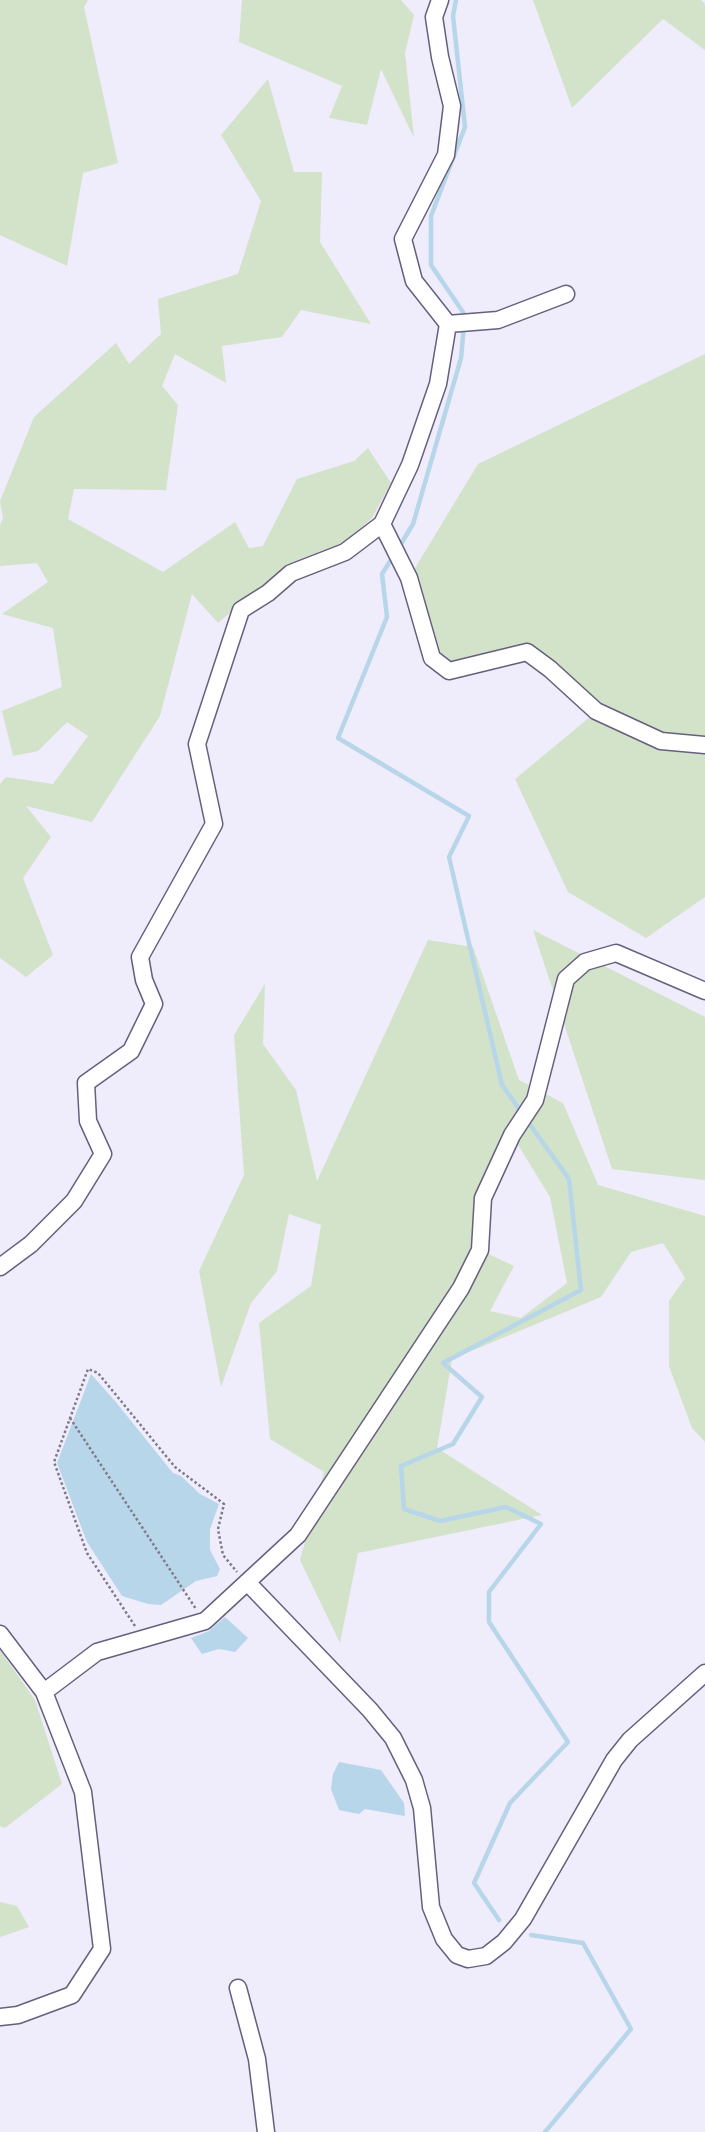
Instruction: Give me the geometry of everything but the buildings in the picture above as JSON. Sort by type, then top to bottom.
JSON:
[{"type":"street","points":[[0,1267],[31,1244],[74,1201],[102,1154],[88,1121],[86,1083],[131,1051],[154,1004],[144,980],[140,957],[214,824],[197,744],[241,610],[268,594],[291,573],[345,552],[382,524],[410,465],[438,384],[448,324],[414,281],[403,239],[446,155],[452,106],[440,57],[434,17],[440,0]]},
{"type":"street","points":[[448,324],[498,320],[566,294]]},
{"type":"street","points":[[382,524],[409,578],[432,658],[449,671],[526,652],[550,669],[596,711],[661,741],[705,745]]},
{"type":"street","points":[[44,1692],[97,1652],[205,1621],[298,1535],[462,1288],[480,1250],[483,1198],[512,1135],[535,1100],[566,979],[585,962],[616,953],[705,991]]},
{"type":"street","points":[[247,1582],[370,1710],[393,1738],[414,1780],[422,1808],[431,1907],[444,1939],[457,1955],[468,1959],[486,1956],[504,1942],[523,1919],[614,1760],[630,1740],[705,1673]]},
{"type":"street","points":[[0,1634],[44,1692],[83,1792],[102,1949],[72,1995],[18,2015],[0,2017]]},
{"type":"street","points":[[238,1988],[256,2059],[266,2132]]},
{"type":"path","points":[[144,1639],[87,1553],[54,1462],[88,1369],[98,1373],[176,1467],[224,1504],[218,1529],[223,1555],[247,1582]]},
{"type":"path","points":[[70,1418],[182,1590],[205,1621]]},
{"type":"green space","points":[[0,0],[88,0],[84,7],[118,163],[83,173],[67,266],[0,235]]},
{"type":"green space","points":[[242,0],[401,0],[414,15],[405,53],[414,138],[381,69],[367,125],[329,118],[342,86],[239,42]]},
{"type":"green space","points":[[533,0],[701,0],[705,4],[705,50],[663,19],[572,108]]},
{"type":"green space","points":[[268,79],[294,172],[322,172],[320,242],[371,324],[301,310],[282,337],[222,346],[226,383],[175,354],[162,386],[178,405],[166,490],[74,489],[68,519],[163,572],[235,522],[249,548],[263,546],[297,479],[354,461],[368,448],[391,483],[372,518],[347,541],[287,564],[218,623],[192,594],[160,716],[92,822],[26,806],[51,837],[23,878],[53,955],[26,977],[0,958],[0,784],[6,777],[53,784],[88,736],[67,722],[38,751],[13,756],[2,711],[62,687],[53,628],[2,614],[48,582],[37,563],[0,566],[0,525],[3,518],[0,501],[34,417],[116,343],[129,364],[161,334],[158,299],[238,274],[261,201],[221,135]]},
{"type":"green space","points":[[705,354],[705,897],[646,938],[568,892],[515,779],[596,712],[527,652],[449,671],[432,658],[409,578],[478,464]]},
{"type":"green space","points":[[533,930],[705,1017],[705,1180],[612,1169]]},
{"type":"green space","points":[[428,940],[473,947],[519,1080],[563,1103],[598,1185],[705,1216],[705,1442],[692,1428],[669,1366],[669,1301],[685,1278],[663,1243],[631,1252],[601,1297],[452,1359],[437,1448],[542,1515],[358,1553],[340,1643],[300,1560],[324,1472],[270,1439],[259,1323],[311,1286],[321,1225],[289,1214],[277,1271],[251,1303],[221,1387],[199,1271],[244,1175],[234,1035],[265,984],[263,1044],[296,1090],[317,1181]],"holes":[[[512,1135],[550,1197],[567,1283],[521,1318],[490,1311],[514,1266],[480,1250],[483,1198]]]},
{"type":"green space","points":[[0,1650],[35,1700],[62,1784],[5,1828],[0,1826]]},
{"type":"green space","points":[[0,1902],[17,1906],[29,1927],[0,1937]]},
{"type":"water","points":[[91,1374],[173,1473],[181,1476],[200,1494],[219,1504],[210,1529],[210,1550],[220,1569],[217,1576],[196,1581],[161,1605],[148,1604],[122,1596],[87,1542],[57,1463]]},
{"type":"water","points":[[225,1617],[248,1638],[235,1652],[219,1649],[202,1654],[191,1638],[209,1631]]},
{"type":"water","points":[[339,1762],[381,1770],[404,1803],[405,1816],[365,1809],[359,1814],[339,1810],[331,1789],[333,1774]]},
{"type":"waterway","points":[[398,549],[413,524],[461,358],[465,315],[431,265],[431,216],[465,127],[453,16],[456,0]]},
{"type":"waterway","points":[[394,555],[382,574],[387,617],[338,738],[469,816],[449,857],[502,1085],[522,1113]]},
{"type":"waterway","points":[[499,1920],[474,1883],[510,1803],[568,1742],[489,1622],[489,1592],[541,1524],[506,1507],[440,1521],[404,1509],[401,1466],[453,1444],[482,1397],[443,1363],[581,1290],[569,1179],[526,1119]]},
{"type":"waterway","points":[[531,1935],[583,1943],[631,2029],[545,2132]]}]
